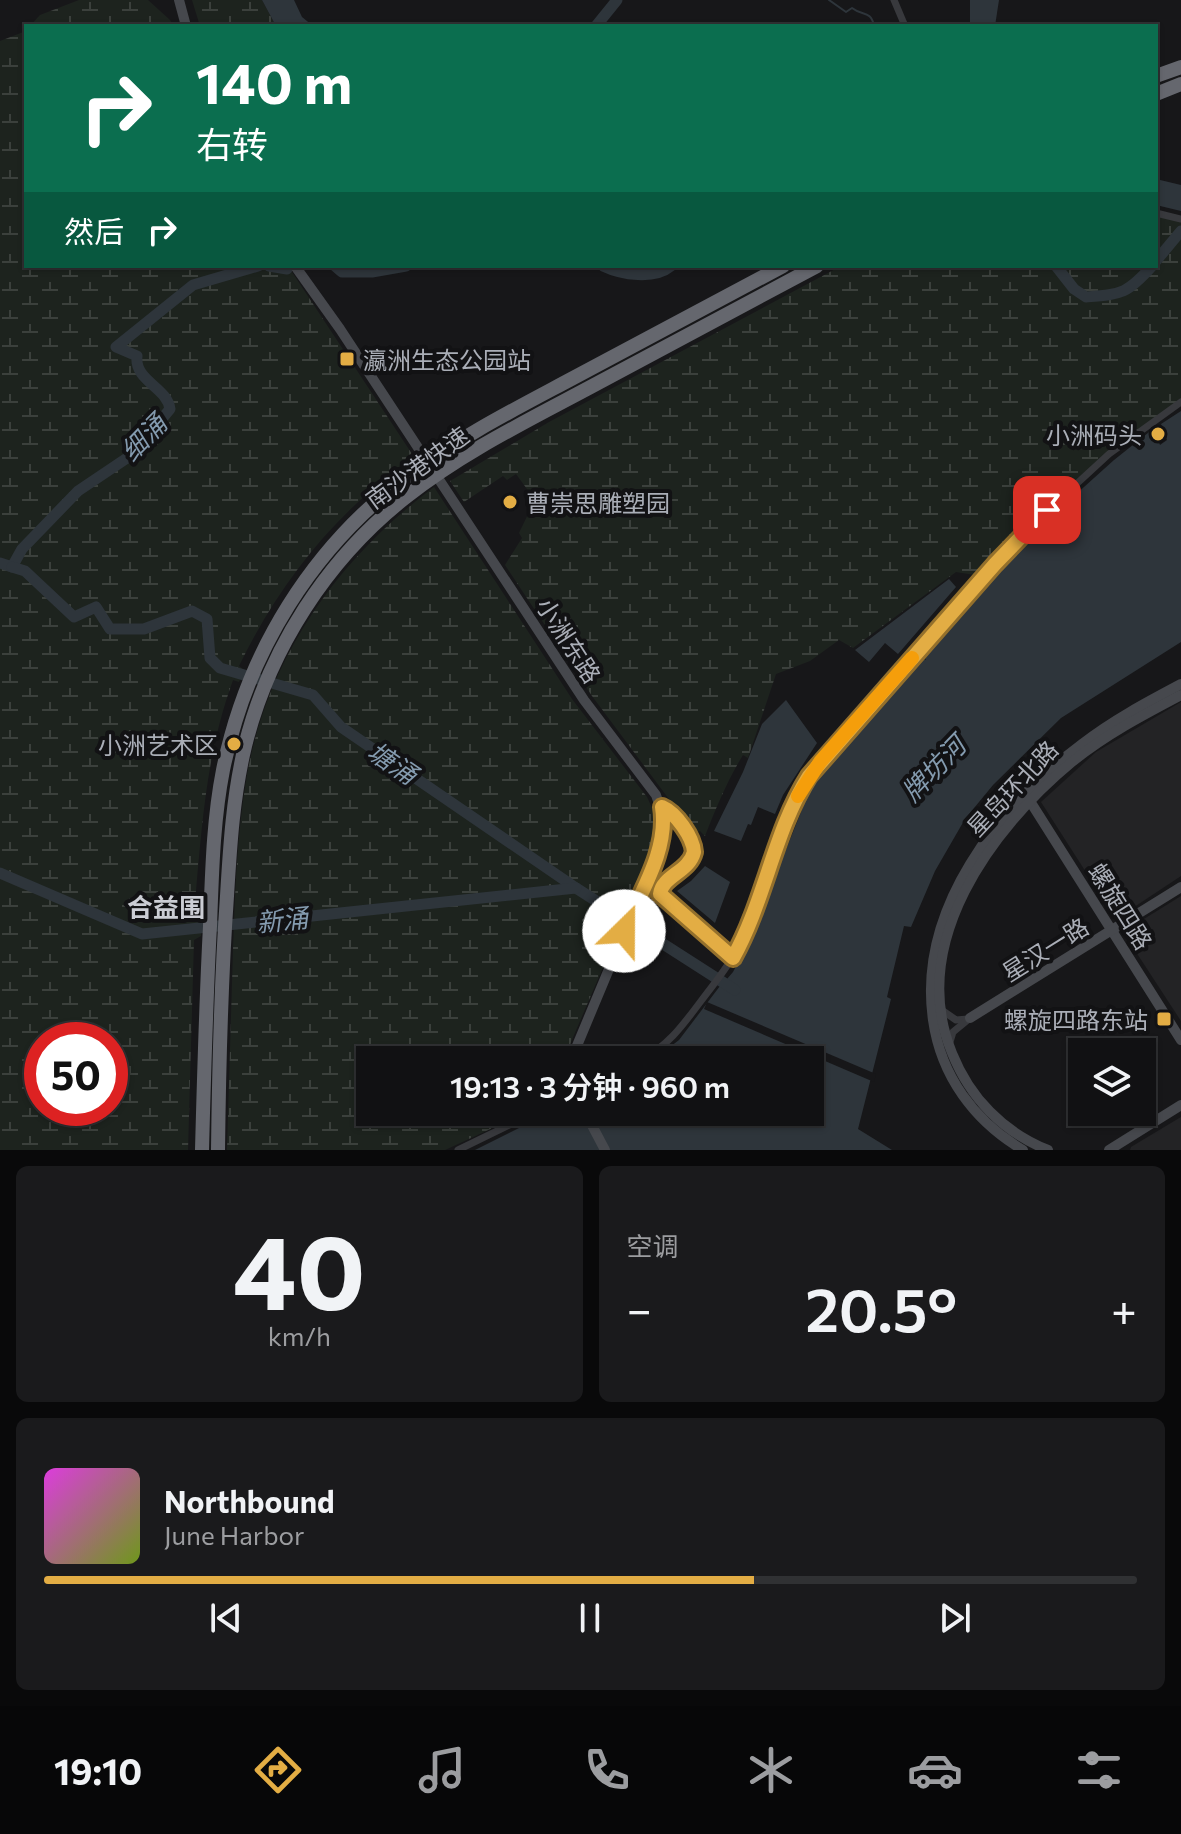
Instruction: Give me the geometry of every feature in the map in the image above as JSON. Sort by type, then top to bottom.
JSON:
[{"type":"highway","points":[[1158,75],[1181,67]]},
{"type":"highway","points":[[1158,93],[1181,84]]},
{"type":"highway","name":"南沙港快速","points":[[202,1150],[211,890],[219,798],[228,747],[252,675],[293,597],[323,556],[361,515],[391,488],[434,457],[509,413],[779,268]]},
{"type":"highway","name":"南沙港快速","points":[[218,1150],[220,999],[236,788],[259,700],[279,655],[315,593],[341,560],[381,519],[407,496],[453,464],[525,422],[813,268]]},
{"type":"main road","points":[[179,0],[185,24]]},
{"type":"main road","name":"小洲东路","points":[[297,269],[348,341],[584,700],[652,789],[662,807]]},
{"type":"main road","name":"星岛环北路","points":[[1023,1150],[996,1132],[966,1103],[946,1067],[935,1037],[929,987],[939,926],[966,871],[994,832],[1081,744],[1131,711],[1181,684]]},
{"type":"main road","name":"星岛环北路","points":[[1048,1150],[1005,1126],[981,1103],[960,1071],[950,1048],[941,1008],[939,984],[943,954],[956,910],[981,864],[1028,798],[1102,740],[1181,695]]},
{"type":"main road","name":"螺旋四路","points":[[1028,798],[1181,1040]]},
{"type":"main road","points":[[577,1046],[659,847],[662,807]]},
{"type":"main road","name":"星汉一路","points":[[970,1018],[1181,887]]},
{"type":"main road","points":[[1109,1150],[1181,1105]]},
{"type":"main road","points":[[592,1126],[605,1150]]},
{"type":"main road","points":[[1117,1150],[1126,1140]]},
{"type":"street","points":[[894,0],[904,24]]},
{"type":"street","points":[[1158,213],[1181,219]]},
{"type":"street","points":[[663,1046],[675,1036],[733,958],[795,803],[820,762],[1027,530],[1109,454],[1181,402]]},
{"type":"street","points":[[662,807],[670,811],[691,840],[694,852],[687,866],[663,885],[660,894],[733,958]]},
{"type":"street","points":[[941,1008],[947,1016],[956,1020],[970,1018]]},
{"type":"street","name":"星汉一路","points":[[950,1048],[953,1032],[970,1018]]},
{"type":"street","points":[[458,1150],[507,1126]]},
{"type":"shaded area","points":[[1181,702],[1181,876],[1116,919],[1041,802],[1096,752]]},
{"type":"shaded area","points":[[1181,896],[1181,1021],[1123,932]]},
{"type":"shaded area","points":[[1181,1117],[1181,1150],[1130,1150],[1131,1147]]},
{"type":"green space","points":[[79,0],[148,0],[172,24],[32,24],[40,15]]},
{"type":"green space","points":[[192,0],[262,0],[275,24],[199,24]]},
{"type":"green space","points":[[24,32],[24,268],[289,268],[414,457],[360,500],[313,550],[255,635],[239,666],[244,670],[239,682],[233,680],[211,763],[200,845],[195,902],[196,915],[201,918],[201,936],[194,940],[188,1150],[0,1150],[0,41]]},
{"type":"green space","points":[[1158,215],[1181,221],[1181,400],[1122,441],[981,576],[956,572],[853,648],[839,640],[810,661],[776,674],[748,758],[743,755],[737,765],[705,836],[700,831],[695,834],[592,696],[505,565],[522,538],[519,533],[535,500],[516,474],[507,480],[503,476],[464,502],[450,481],[549,422],[837,268],[1158,268]]},
{"type":"green space","points":[[434,487],[572,699],[647,797],[653,810],[649,860],[570,1046],[356,1046],[356,1126],[497,1126],[445,1150],[227,1150],[237,862],[247,775],[257,731],[290,650],[313,613],[368,545]]},
{"type":"water","points":[[262,0],[294,0],[302,17],[311,24],[275,24]]},
{"type":"water","points":[[970,0],[999,0],[995,24],[970,24]]},
{"type":"water","points":[[1158,179],[1181,185],[1181,211],[1158,205]]},
{"type":"water","name":"牌坊河","points":[[1181,411],[1181,642],[1061,718],[993,785],[965,819],[935,871],[911,927],[904,926],[887,997],[891,999],[858,1129],[892,1150],[475,1150],[523,1126],[824,1126],[824,1046],[671,1046],[723,982],[715,972],[727,979],[733,972],[751,937],[811,787],[826,766],[922,658],[926,660],[924,656],[1026,542],[1042,525],[1046,529],[1044,523],[1153,429],[1160,445],[1167,440],[1161,424]]},
{"type":"water","points":[[949,579],[956,587],[898,654],[885,643],[869,662],[855,650]]},
{"type":"water","points":[[786,700],[817,743],[783,795],[775,814],[758,807],[741,841],[714,831],[762,724]]},
{"type":"water","points":[[705,866],[730,882],[715,923],[677,891]]},
{"type":"pier","points":[[707,1002],[810,1046],[790,1046],[704,1009]]},
{"type":"pier","points":[[824,1052],[876,1074],[874,1082],[824,1061]]},
{"type":"waterway","points":[[598,24],[617,0]]},
{"type":"waterway","points":[[829,0],[846,12],[852,8],[868,15],[874,24]]},
{"type":"waterway","points":[[1158,259],[1181,231]]},
{"type":"waterway","name":"细涌","points":[[0,563],[12,567],[22,549],[78,491],[133,454],[170,409],[168,401],[140,372],[137,356],[116,347],[193,285],[251,268]]},
{"type":"waterway","name":"细涌","points":[[281,268],[287,269]]},
{"type":"waterway","name":"细涌","points":[[337,268],[342,272],[395,268]]},
{"type":"waterway","name":"细涌","points":[[608,268],[638,275],[668,268]]},
{"type":"waterway","points":[[1058,268],[1074,289],[1086,297],[1123,291],[1150,268]]},
{"type":"waterway","name":"塘涌","points":[[12,567],[25,571],[74,617],[96,607],[110,629],[144,629],[192,611],[207,619],[210,658],[220,668],[313,695],[341,727],[576,888],[735,990]]},
{"type":"waterway","name":"新涌","points":[[0,873],[142,934],[576,888]]},
{"type":"slow traffic","points":[[798,796],[820,762],[912,658]]},
{"type":"place","name":"瀛洲生态公园站","points":[[347,359]]},
{"type":"place","name":"小洲码头","points":[[1158,434]]},
{"type":"place","name":"曹崇思雕塑园","points":[[510,502]]},
{"type":"place","name":"小洲艺术区","points":[[234,744]]},
{"type":"place","name":"螺旋四路东站","points":[[1164,1019]]},
{"type":"district","name":"合益围","points":[[166,906]]},
{"type":"route","points":[[624,931],[657,854],[662,833],[662,807],[670,811],[691,840],[694,852],[687,866],[663,885],[660,894],[733,958],[795,803],[809,776],[1020,536],[1047,510]]}]
